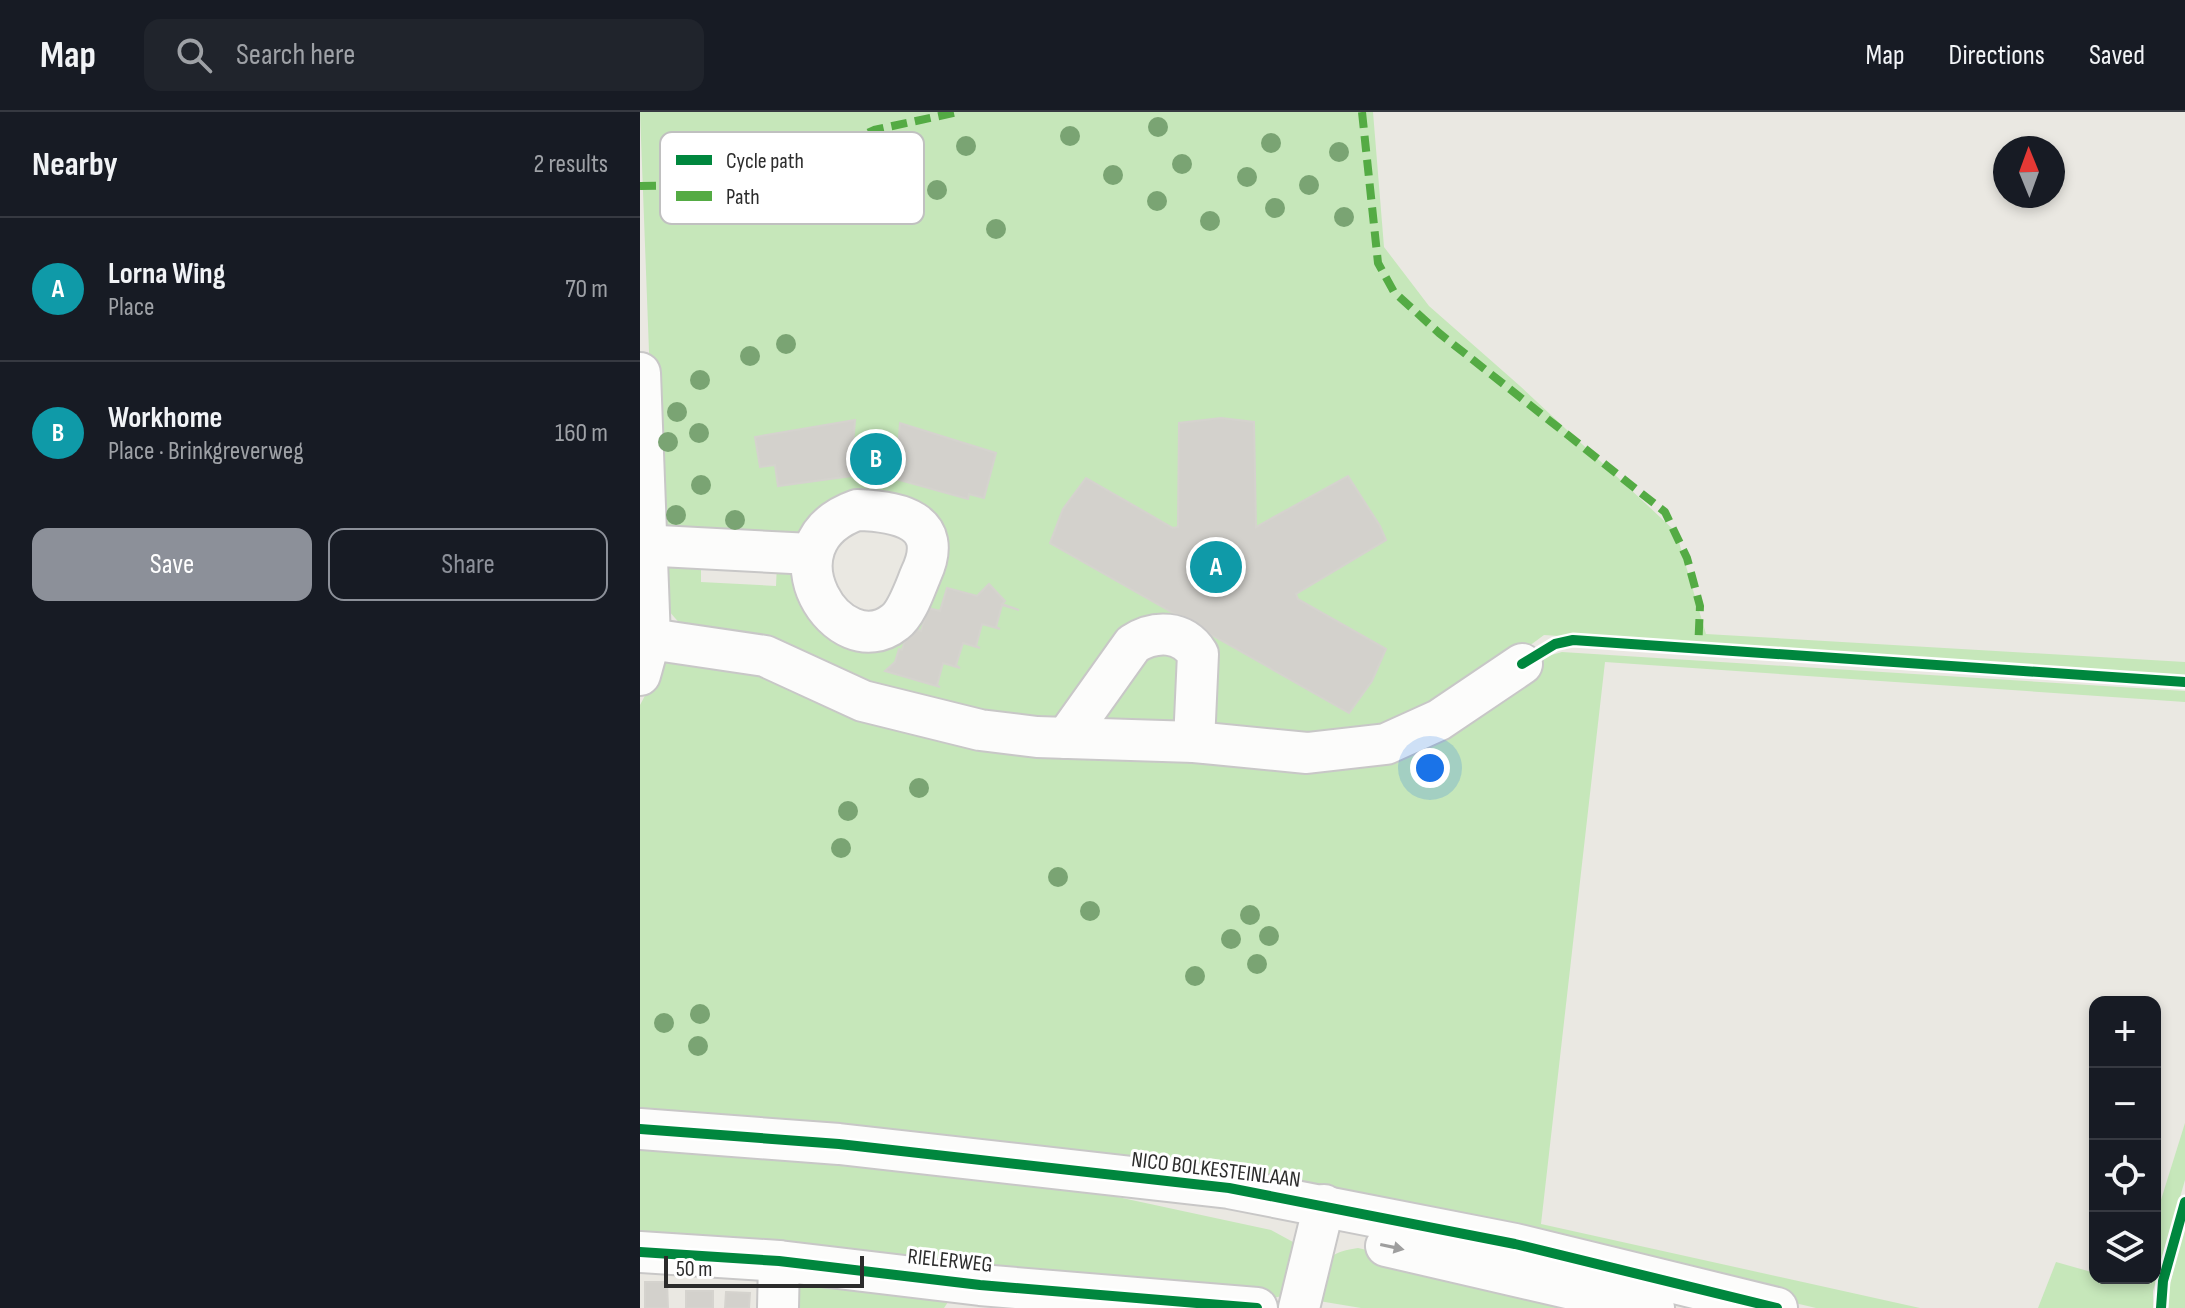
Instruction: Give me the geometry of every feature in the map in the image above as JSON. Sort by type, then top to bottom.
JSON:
[{"type":"street","points":[[640,373],[645,657],[765,656],[863,701],[980,730],[1066,738],[1194,742],[1307,753],[1386,744],[1439,720],[1522,664]]},
{"type":"street","points":[[644,545],[811,554]]},
{"type":"street","points":[[1066,738],[1133,644],[1148,634],[1166,634],[1180,637],[1198,654],[1194,742]]},
{"type":"street","name":"NICO BOLKESTEINLAAN","points":[[640,1129],[912,1151],[1099,1176],[1225,1212],[1321,1218],[1515,1244],[1777,1308]]},
{"type":"street","points":[[1299,1308],[1321,1218]]},
{"type":"street","name":"NICO BOLKESTEINLAAN","points":[[1321,1218],[1654,1308]]},
{"type":"street","name":"RIELERWEG","points":[[640,1252],[779,1261],[972,1296],[1257,1308]]},
{"type":"street","points":[[778,1308],[779,1261]]},
{"type":"green space","points":[[640,112],[1373,112],[1384,247],[1429,306],[1520,386],[1676,532],[1706,634],[2185,662],[2185,677],[1544,635],[1439,712],[1364,741],[1052,724],[935,706],[682,626],[661,602],[660,561],[701,559],[701,582],[776,586],[777,563],[793,564],[825,634],[927,587],[901,506],[809,538],[656,538]]},
{"type":"green space","points":[[1562,652],[2185,691],[2185,702],[1605,662],[1541,1224],[1920,1308],[1816,1308],[1445,1220],[640,1112],[640,705],[663,662],[695,654],[1200,758],[1461,713],[1544,657]]},
{"type":"green space","points":[[2185,1123],[2185,1180],[2161,1263],[2161,1200]]},
{"type":"green space","points":[[640,1146],[1085,1190],[1271,1230],[1293,1242],[1297,1256],[1282,1296],[1269,1299],[640,1239]]},
{"type":"green space","points":[[2185,1224],[2185,1308],[2167,1308],[2167,1296]]},
{"type":"green space","points":[[1358,1248],[1622,1308],[1361,1308],[1313,1300],[1321,1271],[1329,1258]]},
{"type":"green space","points":[[2056,1262],[2089,1271],[2089,1284],[2155,1284],[2153,1308],[2038,1308]]},
{"type":"green space","points":[[809,1282],[952,1296],[944,1308],[795,1308],[798,1289]]},
{"type":"building","points":[[1221,418],[1254,422],[1256,527],[1348,476],[1380,526],[1386,540],[1296,594],[1298,599],[1386,649],[1372,681],[1349,713],[1050,543],[1063,509],[1086,478],[1173,528],[1178,527],[1179,423]]},
{"type":"building","points":[[855,420],[853,445],[898,448],[900,423],[996,453],[984,498],[969,494],[968,499],[896,479],[897,473],[876,471],[852,470],[851,476],[778,486],[775,465],[760,467],[755,437]]},
{"type":"building","points":[[989,584],[1005,601],[1002,604],[1019,610],[1002,605],[996,627],[1000,629],[982,624],[976,646],[980,648],[963,643],[956,665],[960,668],[943,663],[937,685],[940,687],[885,671],[895,662],[899,649],[902,650],[909,627],[921,631],[928,608],[940,611],[947,588],[977,596]]},
{"type":"building","points":[[645,1282],[667,1282],[668,1308],[645,1308]]},
{"type":"building","points":[[686,1291],[713,1291],[713,1308],[686,1308]]},
{"type":"building","points":[[726,1292],[750,1293],[749,1308],[725,1308]]},
{"type":"marked path","points":[[870,132],[958,112]]},
{"type":"marked path","points":[[1362,112],[1378,263],[1394,292],[1439,333],[1665,512],[1687,558],[1700,606],[1698,651]]},
{"type":"marked path","points":[[640,186],[660,186]]},
{"type":"cycle path","points":[[1522,664],[1555,644],[1573,640],[2185,682]]},
{"type":"cycle path","points":[[640,1129],[839,1144],[1229,1188],[1515,1244],[1777,1308]]},
{"type":"cycle path","points":[[2161,1308],[2163,1281],[2185,1202]]},
{"type":"cycle path","points":[[640,1252],[779,1261],[980,1285],[1257,1308]]},
{"type":"place","name":"Workhome","points":[[876,459]]},
{"type":"place","name":"Lorna Wing","points":[[1216,567]]}]
